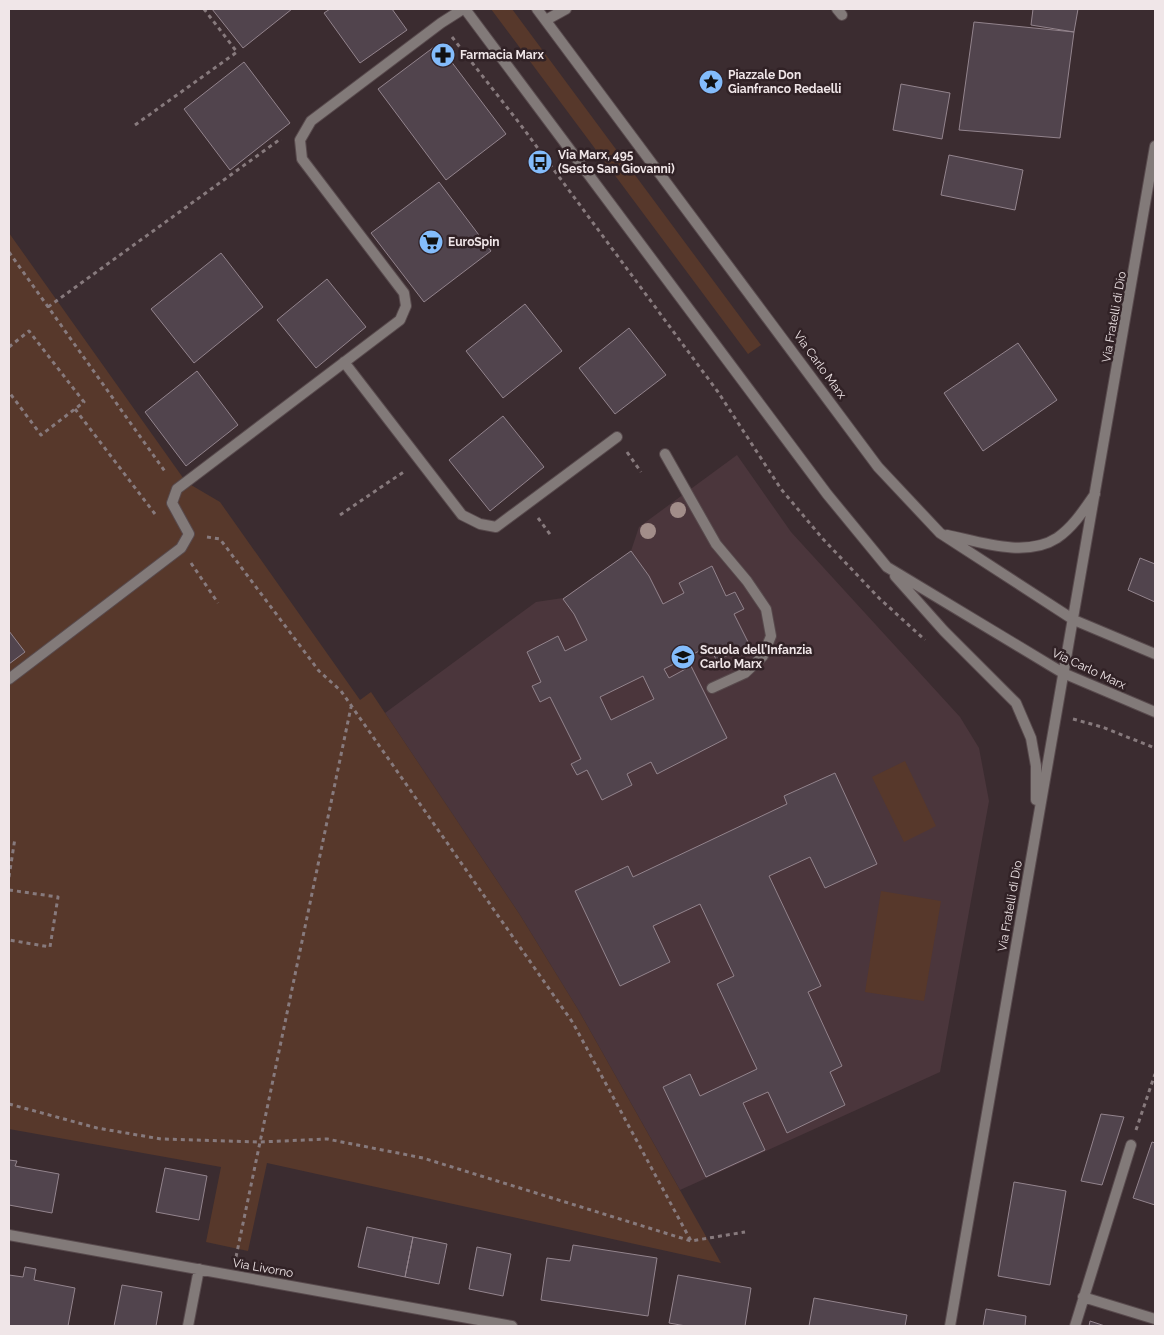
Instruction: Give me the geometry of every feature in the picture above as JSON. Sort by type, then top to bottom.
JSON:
[{"type":"street","points":[[9,679],[181,548],[189,534],[172,503],[177,489],[400,320],[406,306],[404,293],[302,159],[300,140],[311,121],[440,23],[464,9]]},
{"type":"street","name":"Via Carlo Marx","points":[[464,9],[827,494],[887,567],[1020,710],[1030,738],[1036,766],[1034,838]]},
{"type":"street","name":"Via Carlo Marx","points":[[537,9],[878,467],[940,533],[1074,620],[1155,654]]},
{"type":"street","points":[[546,20],[566,9]]},
{"type":"street","name":"Via Fratelli di Dio","points":[[950,1326],[1063,673],[1097,491],[1155,146]]},
{"type":"street","points":[[344,362],[462,515],[480,524],[496,527],[617,437]]},
{"type":"street","points":[[665,454],[716,544],[747,581],[766,609],[771,636],[762,656],[745,673],[712,688]]},
{"type":"street","name":"Via Fratelli di Dio","points":[[940,533],[1000,546],[1038,545],[1053,540],[1066,530],[1097,491]]},
{"type":"street","name":"Via Carlo Marx","points":[[887,567],[1063,673],[1155,712]]},
{"type":"street","points":[[1075,1326],[1131,1145]]},
{"type":"street","name":"Via Livorno","points":[[9,1235],[512,1326]]},
{"type":"street","points":[[188,1326],[199,1269]]},
{"type":"street","points":[[1083,1297],[1155,1319]]},
{"type":"path","points":[[135,125],[237,52],[204,9]]},
{"type":"path","points":[[48,307],[279,140],[300,140]]},
{"type":"path","points":[[9,252],[177,489]]},
{"type":"path","points":[[9,392],[41,435],[84,402],[30,331],[10,345]]},
{"type":"path","points":[[75,410],[157,517]]},
{"type":"path","points":[[617,437],[641,472]]},
{"type":"path","points":[[340,515],[420,460]]},
{"type":"path","points":[[189,534],[220,539],[319,671],[341,691],[573,1022],[691,1241]]},
{"type":"path","points":[[181,548],[218,603]]},
{"type":"path","points":[[232,1275],[352,707]]},
{"type":"path","points":[[9,877],[15,838]]},
{"type":"path","points":[[9,890],[58,897],[50,947],[9,940]]},
{"type":"path","points":[[1131,1145],[1155,1074]]},
{"type":"path","points":[[9,1104],[97,1128],[161,1139],[260,1142],[327,1139],[423,1158],[691,1241],[745,1232]]},
{"type":"shaded area","points":[[491,9],[512,9],[761,345],[748,354]]},
{"type":"shaded area","points":[[9,233],[186,482],[220,502],[360,700],[371,692],[520,915],[579,1011],[721,1263],[267,1163],[248,1251],[206,1242],[221,1167],[9,1129]]},
{"type":"shaded area","points":[[737,455],[791,532],[960,717],[979,748],[989,801],[940,1072],[680,1190],[579,1011],[520,915],[385,713],[536,602],[563,598],[631,551],[639,527]]},
{"type":"shaded area","points":[[905,761],[936,826],[904,842],[872,777]]},
{"type":"shaded area","points":[[881,891],[941,901],[924,1001],[865,992]]},
{"type":"building","points":[[212,9],[292,9],[243,48]]},
{"type":"building","points":[[330,9],[392,9],[407,30],[360,63],[324,13]]},
{"type":"building","points":[[1033,9],[1078,9],[1074,32],[1031,25]]},
{"type":"building","points":[[974,22],[1074,32],[1060,138],[959,130]]},
{"type":"building","points":[[438,44],[506,134],[446,180],[378,89]]},
{"type":"building","points":[[244,62],[290,123],[230,170],[184,109]]},
{"type":"building","points":[[901,84],[950,93],[942,139],[893,130]]},
{"type":"building","points":[[949,155],[1023,170],[1015,210],[941,195]]},
{"type":"building","name":"EuroSpin","points":[[439,182],[491,251],[424,302],[371,233]]},
{"type":"building","points":[[221,253],[263,307],[194,363],[151,309]]},
{"type":"building","points":[[327,279],[366,327],[316,368],[277,320]]},
{"type":"building","points":[[525,304],[562,351],[503,398],[466,351]]},
{"type":"building","points":[[629,328],[666,375],[615,414],[579,368]]},
{"type":"building","points":[[1018,343],[1057,400],[983,451],[944,393]]},
{"type":"building","points":[[197,371],[238,425],[186,466],[145,412]]},
{"type":"building","points":[[503,416],[544,467],[490,511],[449,460]]},
{"type":"building","points":[[631,551],[649,576],[663,604],[684,593],[679,583],[712,566],[726,596],[735,592],[744,609],[734,614],[749,644],[717,661],[709,646],[664,669],[669,678],[691,666],[727,738],[657,774],[651,762],[627,774],[632,785],[602,800],[587,770],[577,775],[571,764],[581,759],[550,697],[540,702],[532,686],[541,682],[527,652],[558,636],[565,651],[587,640],[574,614],[563,599]],"holes":[[[643,676],[654,699],[611,720],[600,697]]]},
{"type":"building","points":[[1140,558],[1155,564],[1155,602],[1128,590]]},
{"type":"building","points":[[9,631],[25,652],[9,664]]},
{"type":"building","points":[[835,773],[877,864],[825,888],[810,857],[769,876],[821,986],[808,992],[842,1066],[830,1072],[845,1105],[787,1133],[768,1092],[743,1103],[765,1150],[706,1177],[663,1087],[690,1074],[700,1096],[757,1069],[717,984],[734,976],[700,904],[653,926],[670,962],[620,986],[575,891],[628,866],[633,877],[787,804],[784,796]]},
{"type":"building","points":[[1101,1114],[1124,1117],[1102,1185],[1081,1181]]},
{"type":"building","points":[[1152,1142],[1155,1143],[1155,1205],[1133,1198]]},
{"type":"building","points":[[9,1160],[17,1161],[15,1166],[59,1174],[52,1213],[9,1205]]},
{"type":"building","points":[[165,1168],[207,1176],[199,1220],[156,1212]]},
{"type":"building","points":[[1014,1182],[1066,1191],[1050,1285],[998,1276]]},
{"type":"building","points":[[367,1227],[413,1237],[405,1277],[358,1267]]},
{"type":"building","points":[[413,1237],[447,1244],[439,1284],[405,1277]]},
{"type":"building","points":[[573,1245],[657,1258],[648,1316],[541,1300],[547,1258],[570,1261]]},
{"type":"building","points":[[477,1247],[511,1254],[503,1296],[469,1289]]},
{"type":"building","points":[[25,1267],[36,1269],[34,1280],[75,1288],[68,1326],[9,1326],[9,1275],[23,1277]]},
{"type":"building","points":[[678,1275],[751,1288],[745,1326],[686,1326],[669,1323]]},
{"type":"building","points":[[122,1285],[162,1292],[156,1326],[114,1326]]},
{"type":"building","points":[[814,1298],[907,1315],[905,1326],[809,1326]]},
{"type":"building","points":[[986,1309],[1026,1316],[1025,1326],[983,1326]]},
{"type":"building","points":[[1090,1321],[1105,1326],[1089,1326]]},
{"type":"place","name":"Farmacia Marx","points":[[443,55]]},
{"type":"place","name":"Piazzale Don Gianfranco Redaelli","points":[[711,82]]},
{"type":"place","name":"Via Marx, 495 (Sesto San Giovanni)","points":[[540,162]]},
{"type":"place","name":"EuroSpin","points":[[431,242]]},
{"type":"place","name":"Scuola dell’Infanzia Carlo Marx","points":[[683,657]]}]
